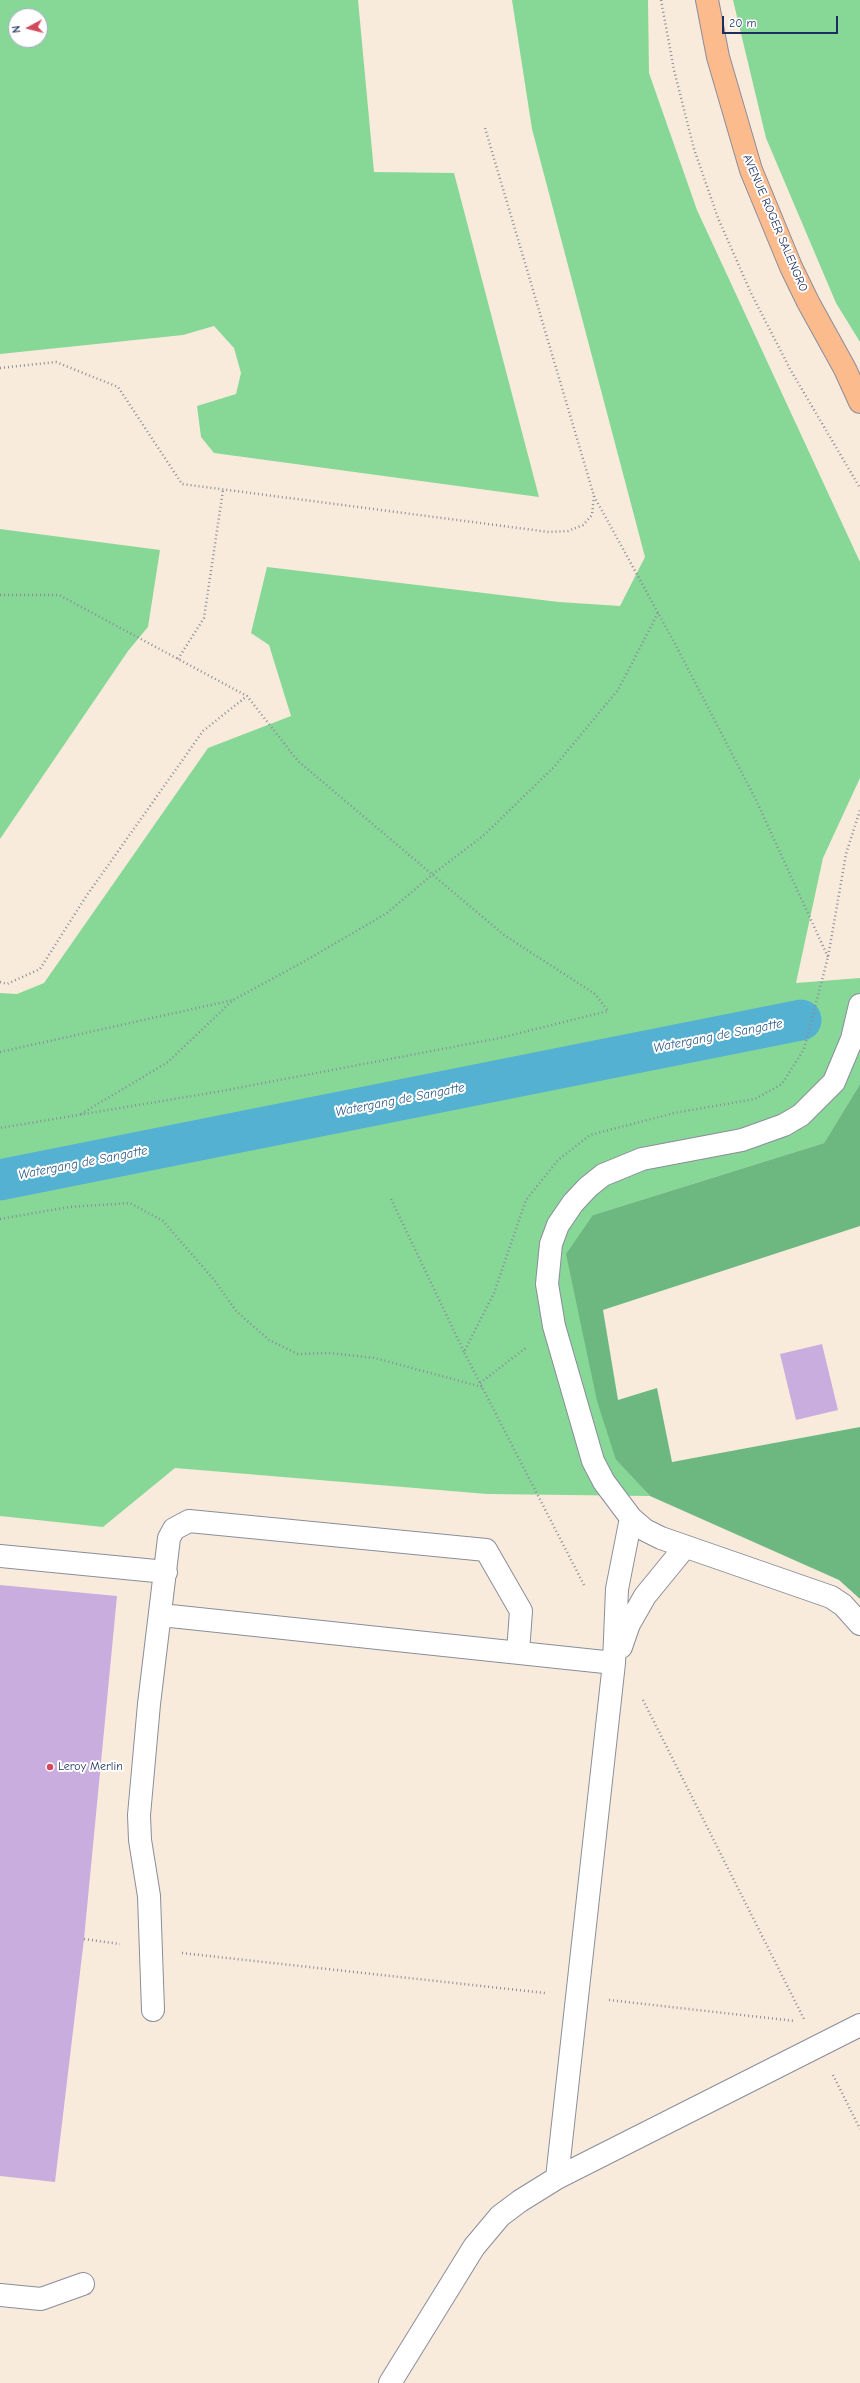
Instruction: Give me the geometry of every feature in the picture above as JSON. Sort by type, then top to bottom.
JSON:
[{"type":"main road","name":"AVENUE ROGER SALENGRO","points":[[708,0],[718,57],[751,170],[791,267],[808,302],[845,369],[860,402]]},
{"type":"main road","name":"AVENUE ROGER SALENGRO","points":[[845,369],[860,391]]},
{"type":"lane","points":[[860,1005],[852,1039],[834,1082],[800,1115],[784,1125],[742,1140],[642,1159],[603,1175],[588,1187],[573,1203],[558,1225],[551,1244],[547,1284],[554,1326],[592,1461],[604,1482],[632,1518],[645,1530],[685,1547],[831,1597],[843,1605],[860,1624]]},
{"type":"lane","points":[[557,2178],[616,1658],[617,1589],[632,1518]]},
{"type":"lane","points":[[153,2010],[149,1896],[140,1840],[140,1815],[149,1704],[161,1615],[169,1538],[179,1525],[190,1521],[486,1550],[521,1611],[518,1652]]},
{"type":"lane","points":[[616,1658],[629,1624],[645,1596],[685,1547]]},
{"type":"lane","points":[[0,1556],[166,1572]]},
{"type":"lane","points":[[161,1615],[518,1652],[616,1658]]},
{"type":"lane","points":[[390,2383],[474,2247],[500,2216],[520,2201],[557,2178],[860,2025]]},
{"type":"lane","points":[[0,2295],[41,2299],[83,2284]]},
{"type":"path","points":[[661,0],[674,70],[694,149],[718,218],[751,293],[790,369],[860,488]]},
{"type":"path","points":[[485,128],[594,496],[658,613],[756,800],[828,957]]},
{"type":"path","points":[[0,368],[56,362],[118,387],[182,484],[549,532],[568,531],[583,525],[592,515],[594,496]]},
{"type":"path","points":[[178,659],[204,618],[223,490]]},
{"type":"path","points":[[0,595],[59,596],[247,696],[298,761],[504,935],[594,994],[608,1011],[500,1038],[222,1091],[0,1128]]},
{"type":"path","points":[[79,1116],[168,1062],[233,1000],[305,961],[387,913],[433,874],[483,836],[554,767],[618,690],[658,613]]},
{"type":"path","points":[[0,982],[7,984],[40,969],[85,898],[203,731],[247,696]]},
{"type":"path","points":[[464,1352],[494,1293],[526,1200],[558,1160],[590,1134],[674,1113],[755,1099],[782,1084],[804,1049],[828,957],[846,854],[860,810]]},
{"type":"path","points":[[0,1052],[233,1000]]},
{"type":"path","points":[[391,1199],[464,1352],[586,1590]]},
{"type":"path","points":[[0,1219],[69,1207],[130,1203],[163,1221],[215,1281],[236,1311],[269,1340],[298,1354],[329,1353],[375,1358],[482,1387]]},
{"type":"path","points":[[480,1383],[554,1326]]},
{"type":"path","points":[[84,1939],[151,1949],[806,2023],[616,1658]]},
{"type":"path","points":[[818,2047],[860,2129]]},
{"type":"green space","points":[[0,0],[358,0],[374,172],[454,173],[539,497],[214,453],[201,437],[197,406],[236,394],[241,373],[234,348],[214,326],[183,335],[0,354]]},
{"type":"green space","points":[[512,0],[648,0],[649,73],[697,210],[860,562],[860,778],[823,858],[796,983],[860,978],[860,1084],[824,1143],[593,1215],[616,1460],[650,1496],[487,1494],[175,1468],[103,1527],[0,1516],[0,993],[17,994],[44,983],[208,748],[291,716],[269,645],[251,633],[267,567],[559,602],[620,606],[645,557],[532,129]]},
{"type":"green space","points":[[733,0],[860,0],[860,342],[836,303],[766,138]]},
{"type":"green space","points":[[0,529],[160,550],[148,627],[128,651],[0,839]]},
{"type":"green space","points":[[860,1084],[860,1226],[603,1310],[618,1400],[657,1388],[672,1462],[860,1427],[860,1599],[839,1580],[650,1496],[616,1460],[597,1401],[566,1254],[593,1215],[824,1143]]},
{"type":"building","points":[[822,1344],[838,1410],[796,1420],[780,1354]]},
{"type":"building","name":"Leroy Merlin","points":[[0,1585],[117,1596],[84,1939],[55,2182],[0,2176]]},
{"type":"waterway","name":"Watergang de Sangatte","points":[[0,1180],[801,1020]]},
{"type":"place","name":"Leroy Merlin","points":[[50,1767]]}]
